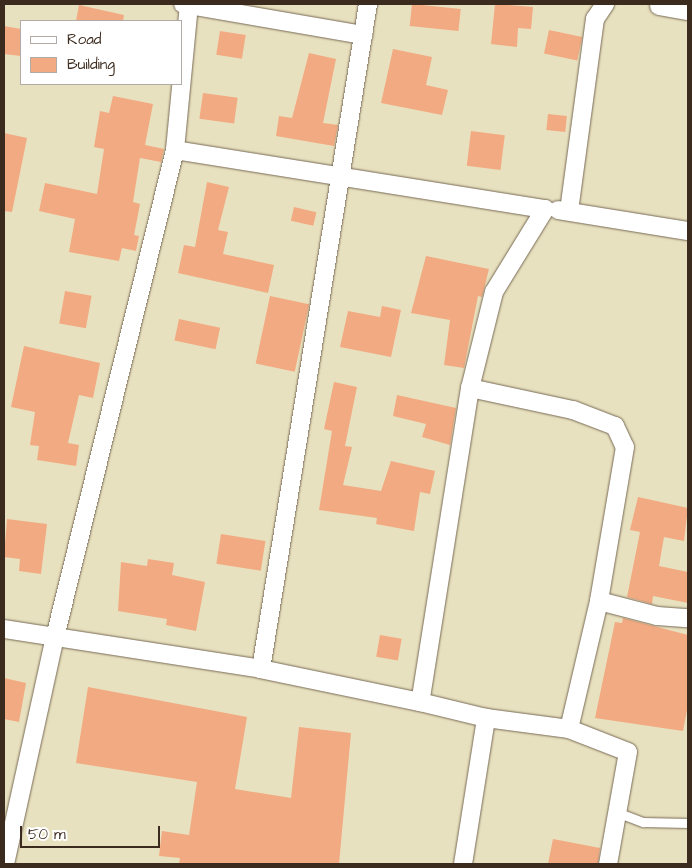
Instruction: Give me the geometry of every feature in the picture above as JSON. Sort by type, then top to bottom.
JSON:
[{"type":"street","points":[[182,57],[186,4],[363,35]]},
{"type":"street","points":[[261,669],[368,4]]},
{"type":"street","points":[[569,211],[595,19],[605,4]]},
{"type":"street","points":[[653,5],[688,11]]},
{"type":"street","points":[[5,864],[55,637],[175,150],[180,85]]},
{"type":"street","points":[[175,150],[340,178],[569,211],[688,231]]},
{"type":"street","points":[[420,702],[470,388],[494,292],[545,209]]},
{"type":"street","points":[[470,388],[573,410],[615,426],[625,447],[599,601],[569,729]]},
{"type":"street","points":[[599,601],[657,616],[688,618]]},
{"type":"street","points":[[4,629],[261,669],[420,702],[486,718],[569,729],[628,752],[620,813],[608,864]]},
{"type":"street","points":[[463,864],[486,718]]},
{"type":"lane","points":[[620,813],[643,822],[688,823]]},
{"type":"building","points":[[412,4],[461,9],[458,31],[410,26]]},
{"type":"building","points":[[495,4],[533,7],[531,29],[518,28],[517,47],[491,44]]},
{"type":"building","points":[[79,5],[124,15],[123,20],[76,20]]},
{"type":"building","points":[[4,26],[20,29],[20,56],[4,54]]},
{"type":"building","points":[[549,30],[582,37],[577,61],[544,53]]},
{"type":"building","points":[[220,31],[246,35],[242,59],[216,55]]},
{"type":"building","points":[[393,49],[432,57],[426,85],[448,90],[442,115],[381,103]]},
{"type":"building","points":[[309,53],[336,59],[323,123],[338,125],[334,146],[276,136],[279,116],[292,118]]},
{"type":"building","points":[[203,93],[238,98],[234,124],[199,119]]},
{"type":"building","points":[[113,96],[153,104],[145,145],[164,149],[161,162],[140,158],[133,202],[140,204],[134,235],[139,236],[136,251],[122,248],[119,261],[69,252],[75,219],[39,211],[45,183],[97,194],[104,149],[94,147],[100,111],[109,113]]},
{"type":"building","points":[[548,114],[567,116],[565,132],[546,130]]},
{"type":"building","points":[[471,131],[505,135],[500,170],[467,166]]},
{"type":"building","points":[[4,133],[27,138],[12,212],[4,211]]},
{"type":"building","points":[[207,182],[229,187],[218,230],[228,232],[223,254],[274,265],[268,293],[178,273],[184,245],[195,247]]},
{"type":"building","points":[[294,207],[316,212],[313,226],[291,221]]},
{"type":"building","points":[[426,256],[489,269],[482,297],[478,296],[464,368],[444,365],[450,320],[411,313]]},
{"type":"building","points":[[65,291],[92,296],[86,328],[59,323]]},
{"type":"building","points":[[270,296],[309,304],[295,372],[256,363]]},
{"type":"building","points":[[382,306],[401,310],[391,357],[340,347],[348,311],[380,317]]},
{"type":"building","points":[[179,319],[220,328],[216,349],[174,341]]},
{"type":"building","points":[[24,346],[100,363],[93,398],[79,395],[68,443],[79,445],[76,466],[37,460],[39,446],[30,445],[35,412],[11,407]]},
{"type":"building","points":[[334,382],[357,387],[345,446],[352,447],[343,485],[381,491],[391,461],[435,471],[430,494],[420,492],[414,531],[376,524],[377,518],[319,510],[332,431],[324,429]]},
{"type":"building","points":[[397,395],[456,408],[450,445],[422,437],[426,424],[393,416]]},
{"type":"building","points":[[638,497],[688,508],[684,541],[664,537],[659,566],[688,572],[688,603],[653,596],[652,604],[627,597],[640,532],[630,530]]},
{"type":"building","points":[[7,519],[47,524],[41,574],[19,571],[20,559],[4,557]]},
{"type":"building","points":[[221,534],[265,541],[261,571],[216,564]]},
{"type":"building","points":[[148,559],[174,563],[172,575],[205,582],[196,631],[166,625],[167,619],[118,611],[121,562],[147,566]]},
{"type":"building","points":[[623,618],[688,635],[688,705],[683,731],[595,718],[615,622],[622,623]]},
{"type":"building","points":[[380,635],[402,639],[398,660],[376,657]]},
{"type":"building","points":[[4,678],[26,683],[19,722],[4,719]]},
{"type":"building","points":[[88,687],[247,717],[235,789],[291,798],[299,727],[351,733],[339,864],[179,864],[180,858],[159,856],[162,831],[189,835],[197,782],[76,763]]},
{"type":"building","points":[[553,839],[600,848],[598,864],[548,864]]}]
